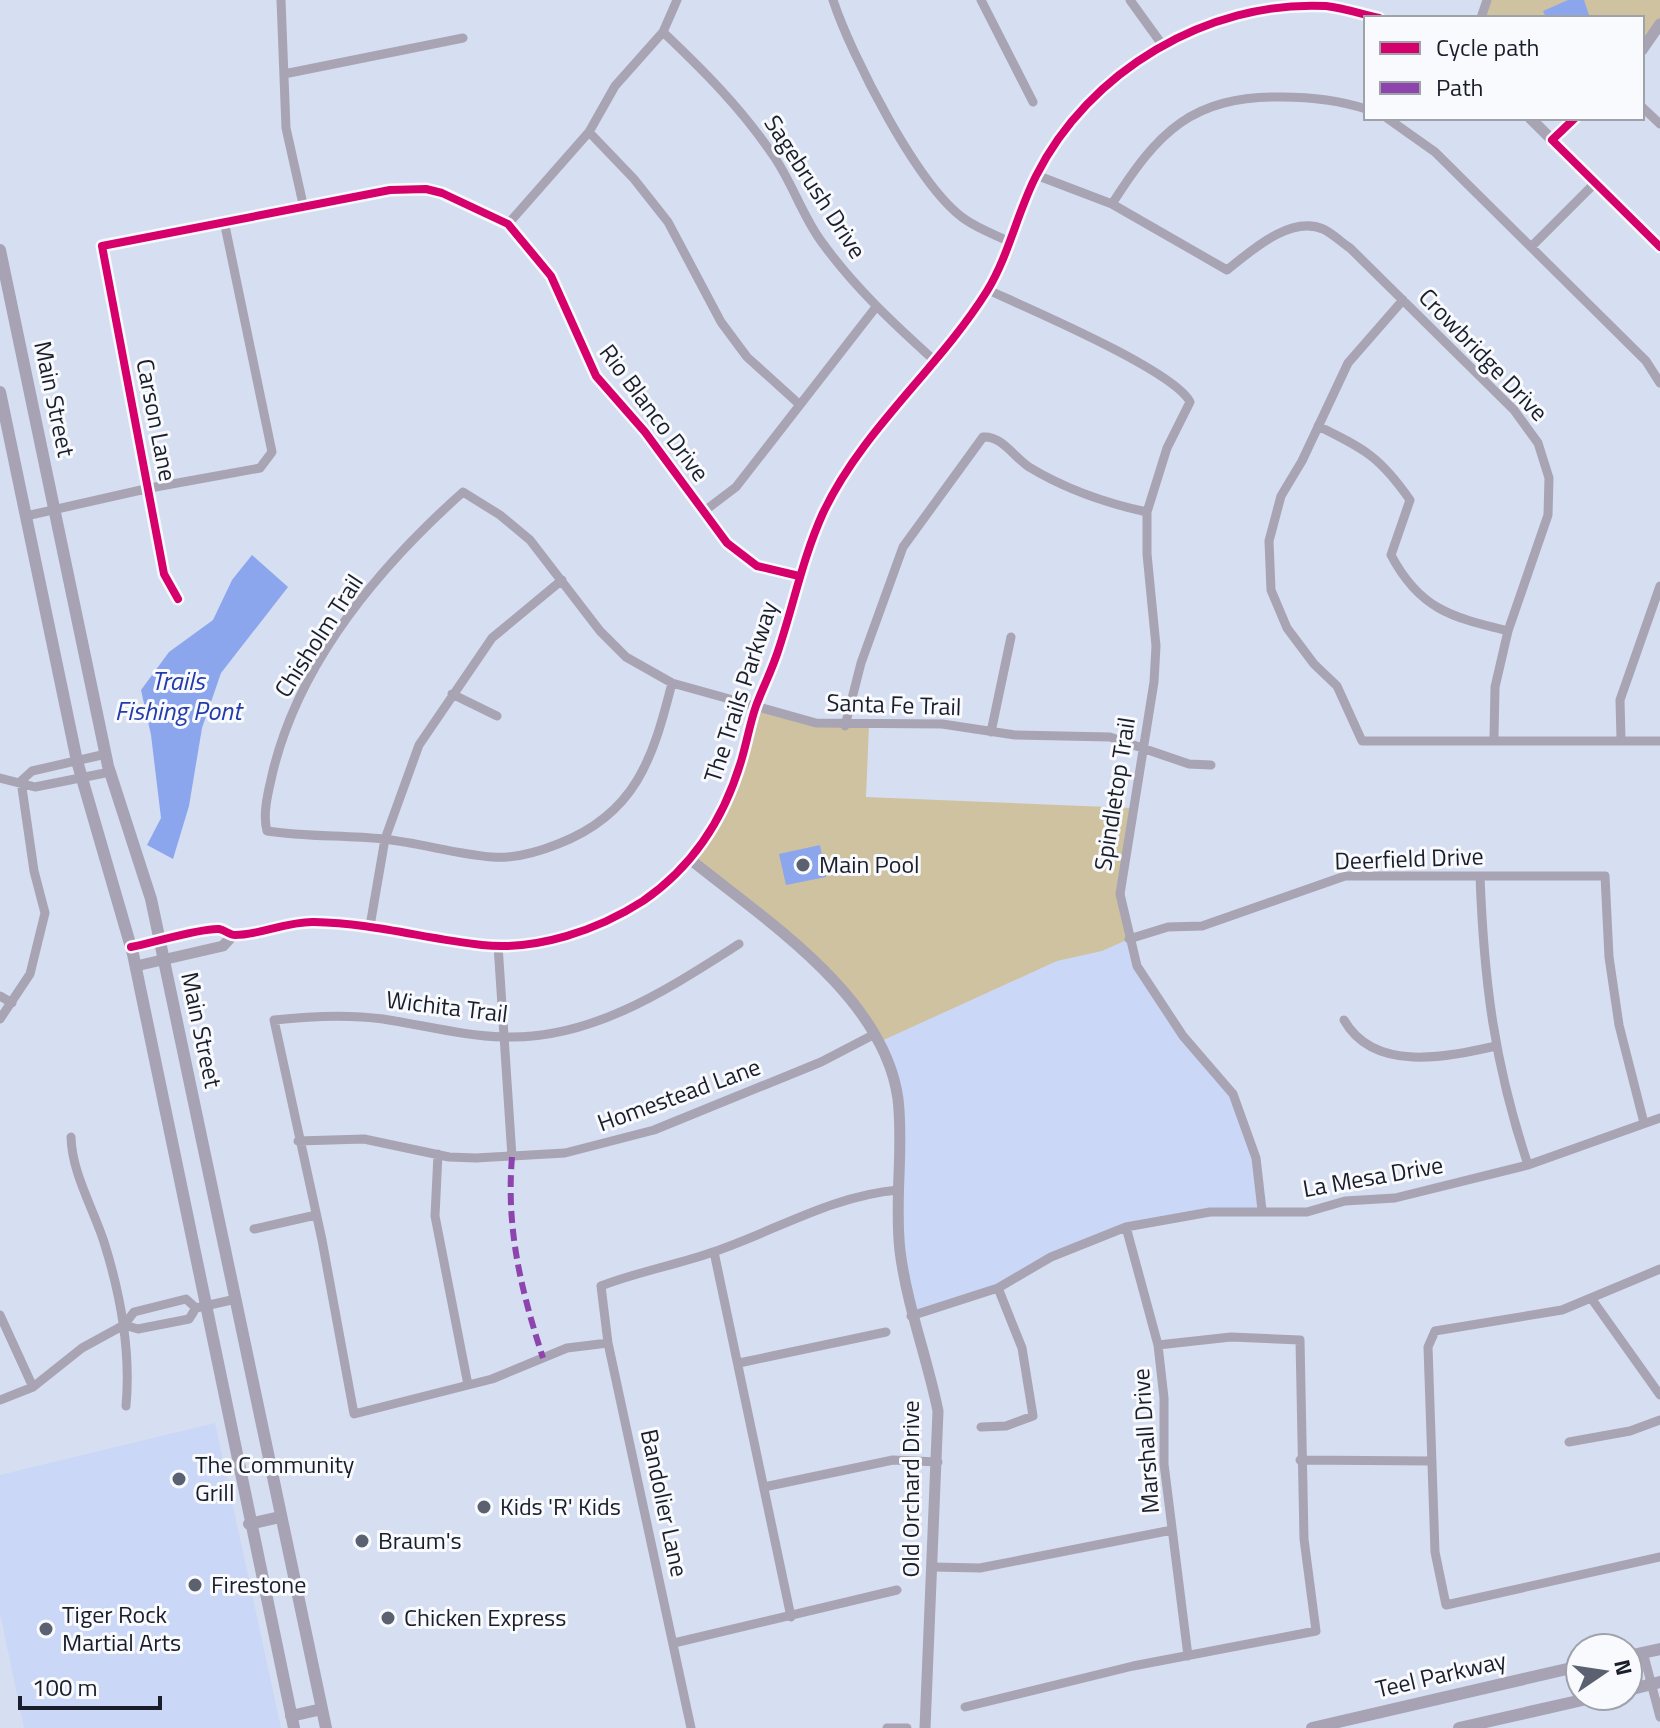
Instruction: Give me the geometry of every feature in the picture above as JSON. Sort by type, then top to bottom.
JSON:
[{"type":"main road","name":"Main Street","points":[[0,250],[110,772],[151,899],[326,1728]]},
{"type":"main road","name":"Main Street","points":[[0,392],[77,761],[136,966],[202,1307],[292,1722]]},
{"type":"main road","points":[[249,1524],[280,1517]]},
{"type":"main road","name":"Teel Parkway","points":[[1312,1728],[1564,1670]]},
{"type":"main road","points":[[1459,1728],[1564,1704]]},
{"type":"main road","points":[[292,1722],[322,1709]]},
{"type":"street","points":[[281,0],[286,128],[303,204]]},
{"type":"street","points":[[508,224],[589,132],[615,86],[663,32],[677,0]]},
{"type":"street","points":[[833,0],[849,40],[916,167],[965,220],[1010,242]]},
{"type":"street","points":[[981,0],[1033,102]]},
{"type":"street","points":[[1130,0],[1161,43]]},
{"type":"street","name":"The Trails Parkway","points":[[131,947],[219,929],[233,935],[309,922],[370,926],[498,945],[560,937],[592,927],[645,899],[691,860],[729,795],[755,708],[780,647],[799,576],[823,513],[841,482],[988,290],[1036,175],[1078,111],[1121,72],[1161,43],[1218,19],[1275,7],[1327,6],[1370,16]]},
{"type":"street","points":[[1644,47],[1660,24]]},
{"type":"street","name":"Sagebrush Drive","points":[[663,32],[729,94],[775,158],[819,239],[876,307],[935,361]]},
{"type":"street","points":[[284,74],[463,38]]},
{"type":"street","points":[[1036,175],[1112,204],[1142,157],[1196,112],[1222,101],[1250,97],[1317,98],[1364,109]]},
{"type":"street","points":[[1644,109],[1660,124]]},
{"type":"street","points":[[1390,120],[1435,152],[1646,361],[1660,383]]},
{"type":"street","points":[[1532,120],[1660,247]]},
{"type":"street","points":[[1552,140],[1573,120]]},
{"type":"street","points":[[589,132],[634,179],[668,222],[721,322],[747,357],[799,404]]},
{"type":"street","points":[[1531,247],[1595,183]]},
{"type":"street","name":"Rio Blanco Drive","points":[[102,246],[303,204],[390,190],[426,189],[459,198],[508,224],[551,276],[596,376],[645,432],[727,543],[757,566],[799,576]]},
{"type":"street","name":"Crowbridge Drive","points":[[1112,204],[1227,270],[1276,236],[1299,226],[1322,229],[1350,248],[1403,300],[1514,410],[1538,443],[1549,478],[1548,515],[1508,631],[1495,687],[1494,738]]},
{"type":"street","points":[[26,516],[150,488],[260,468],[270,459],[272,452],[224,221]]},
{"type":"street","name":"Carson Lane","points":[[102,246],[164,574],[178,599]]},
{"type":"street","name":"Spindletop Trail","points":[[988,290],[1074,328],[1140,365],[1182,392],[1190,402],[1167,448],[1147,512],[1147,554],[1156,646],[1144,746],[1120,894],[1137,966],[1162,1006],[1233,1094],[1256,1158],[1262,1210]]},
{"type":"street","points":[[1403,300],[1348,363],[1281,496],[1269,541],[1271,590],[1287,628],[1314,664],[1337,686],[1362,741],[1494,738],[1660,741]]},
{"type":"street","points":[[703,512],[736,487],[876,307]]},
{"type":"street","points":[[1318,426],[1368,450],[1388,469],[1410,500],[1391,555],[1415,592],[1437,609],[1457,618],[1508,631]]},
{"type":"street","points":[[845,726],[861,663],[903,547],[979,440],[988,436],[1026,465],[1083,496],[1147,512]]},
{"type":"street","name":"Santa Fe Trail","points":[[463,492],[500,515],[530,540],[600,631],[626,657],[672,683],[816,723],[845,726],[942,724],[991,732],[1110,737],[1144,746],[1189,764],[1211,765]]},
{"type":"street","name":"Chisholm Trail","points":[[385,839],[267,831],[266,804],[282,735],[307,681],[394,559],[463,492]]},
{"type":"street","points":[[370,926],[385,839],[419,745],[492,638],[562,580]]},
{"type":"street","points":[[1621,739],[1620,700],[1660,586]]},
{"type":"street","points":[[991,732],[1011,637]]},
{"type":"street","points":[[385,839],[494,857],[532,853],[587,831],[625,799],[643,773],[656,746],[672,683]]},
{"type":"street","points":[[452,694],[497,716]]},
{"type":"street","points":[[21,781],[32,771],[106,754]]},
{"type":"street","points":[[0,778],[35,787],[110,772]]},
{"type":"street","points":[[0,1019],[30,974],[45,913],[34,871],[21,781]]},
{"type":"street","name":"Old Orchard Drive","points":[[691,860],[817,963],[856,1008],[873,1035],[897,1094],[902,1138],[898,1190],[900,1249],[911,1316],[930,1370],[938,1411],[925,1728]]},
{"type":"street","name":"Deerfield Drive","points":[[1129,939],[1168,927],[1202,926],[1345,876],[1605,876],[1609,957],[1619,1025],[1644,1123]]},
{"type":"street","points":[[1480,876],[1484,974],[1507,1104],[1528,1165]]},
{"type":"street","name":"The Trails Parkway","points":[[136,966],[223,946],[233,935]]},
{"type":"street","name":"Wichita Trail","points":[[298,1141],[274,1020],[307,1016],[381,1019],[505,1037],[578,1027],[621,1012],[675,985],[739,944]]},
{"type":"street","points":[[498,945],[512,1157]]},
{"type":"street","points":[[0,996],[12,1003]]},
{"type":"street","points":[[1344,1020],[1353,1037],[1376,1049],[1421,1058],[1447,1057],[1496,1046]]},
{"type":"street","name":"Homestead Lane","points":[[298,1141],[364,1139],[438,1154],[512,1157],[610,1145],[807,1068],[873,1035]]},
{"type":"street","name":"La Mesa Drive","points":[[911,1316],[998,1288],[1051,1257],[1126,1227],[1210,1212],[1307,1212],[1345,1201],[1395,1198],[1528,1165],[1660,1118]]},
{"type":"street","points":[[71,1137],[72,1155],[104,1242],[124,1325],[130,1366],[126,1406]]},
{"type":"street","points":[[298,1141],[316,1215],[354,1414],[468,1385],[567,1348],[608,1343]]},
{"type":"street","points":[[438,1154],[435,1216],[468,1385]]},
{"type":"street","points":[[791,1617],[714,1252],[827,1205],[867,1193],[898,1190]]},
{"type":"street","points":[[254,1229],[316,1215]]},
{"type":"street","name":"Marshall Drive","points":[[1126,1227],[1158,1345],[1164,1398],[1164,1464],[1188,1656]]},
{"type":"street","name":"Bandolier Lane","points":[[691,1728],[608,1343],[601,1286],[714,1252]]},
{"type":"street","points":[[1660,1269],[1562,1310],[1435,1331],[1428,1347],[1435,1552],[1446,1605],[1660,1557]]},
{"type":"street","points":[[981,1427],[1006,1426],[1033,1416],[1022,1348],[998,1288]]},
{"type":"street","points":[[1591,1298],[1660,1395]]},
{"type":"street","points":[[0,1400],[33,1387],[82,1348],[124,1325],[134,1312],[186,1299],[202,1307]]},
{"type":"street","points":[[124,1325],[138,1329],[189,1319],[202,1307],[236,1299]]},
{"type":"street","points":[[0,1315],[33,1387]]},
{"type":"street","points":[[739,1363],[886,1332]]},
{"type":"street","points":[[965,1707],[1133,1666],[1316,1631],[1304,1539],[1300,1460],[1300,1340],[1231,1337],[1158,1345]]},
{"type":"street","points":[[1569,1442],[1630,1431],[1660,1420]]},
{"type":"street","points":[[764,1487],[893,1460],[938,1462]]},
{"type":"street","points":[[1300,1460],[1432,1461]]},
{"type":"street","points":[[933,1567],[980,1568],[1172,1530]]},
{"type":"street","points":[[674,1643],[897,1590]]},
{"type":"street","points":[[1644,1654],[1656,1683],[1660,1717]]},
{"type":"street","points":[[887,1728],[907,1728]]},
{"type":"shaded area","points":[[1484,0],[1660,0],[1660,24],[1644,47],[1644,16],[1477,16]]},
{"type":"shaded area","points":[[755,708],[816,723],[869,726],[866,797],[1132,808],[1122,867],[1129,939],[1102,951],[1057,961],[877,1043],[836,983],[691,860],[718,818]]},
{"type":"shaded area","points":[[1129,939],[1137,966],[1207,1061],[1246,1122],[1262,1210],[1126,1227],[1081,1243],[998,1288],[911,1316],[900,1249],[897,1094],[877,1043],[1057,961],[1102,951]]},
{"type":"shaded area","points":[[215,1423],[281,1728],[24,1728],[0,1613],[0,1475]]},
{"type":"water","points":[[1568,0],[1584,0],[1589,16],[1545,16],[1543,11]]},
{"type":"water","name":"Trails Fishing Pont","points":[[252,555],[288,587],[221,673],[202,728],[189,806],[173,859],[147,845],[161,818],[151,735],[141,690],[169,652],[213,620],[232,580]]},
{"type":"water","name":"Main Pool","points":[[820,845],[826,877],[786,885],[779,854]]},
{"type":"marked path","points":[[512,1157],[513,1234],[528,1308],[543,1358]]},
{"type":"cycle path","points":[[131,947],[211,929],[233,935],[314,922],[357,925],[482,945],[524,945],[587,929],[643,901],[692,856],[727,800],[756,706],[777,655],[810,546],[839,483],[858,454],[947,346],[987,291],[1036,176],[1059,139],[1087,105],[1119,75],[1156,50],[1196,30],[1238,15],[1282,7],[1326,6],[1371,16]]},
{"type":"cycle path","points":[[1573,120],[1552,140],[1660,247]]},
{"type":"cycle path","points":[[178,599],[164,574],[102,246],[390,190],[426,189],[442,193],[508,224],[551,276],[596,376],[645,432],[727,543],[757,566],[799,576]]},
{"type":"place","name":"Main Pool","points":[[803,865]]},
{"type":"place","name":"The Community Grill","points":[[179,1479]]},
{"type":"place","name":"Kids 'R' Kids","points":[[484,1507]]},
{"type":"place","name":"Braum's","points":[[362,1541]]},
{"type":"place","name":"Firestone","points":[[195,1585]]},
{"type":"place","name":"Chicken Express","points":[[388,1618]]},
{"type":"place","name":"Tiger Rock Martial Arts","points":[[46,1629]]}]
